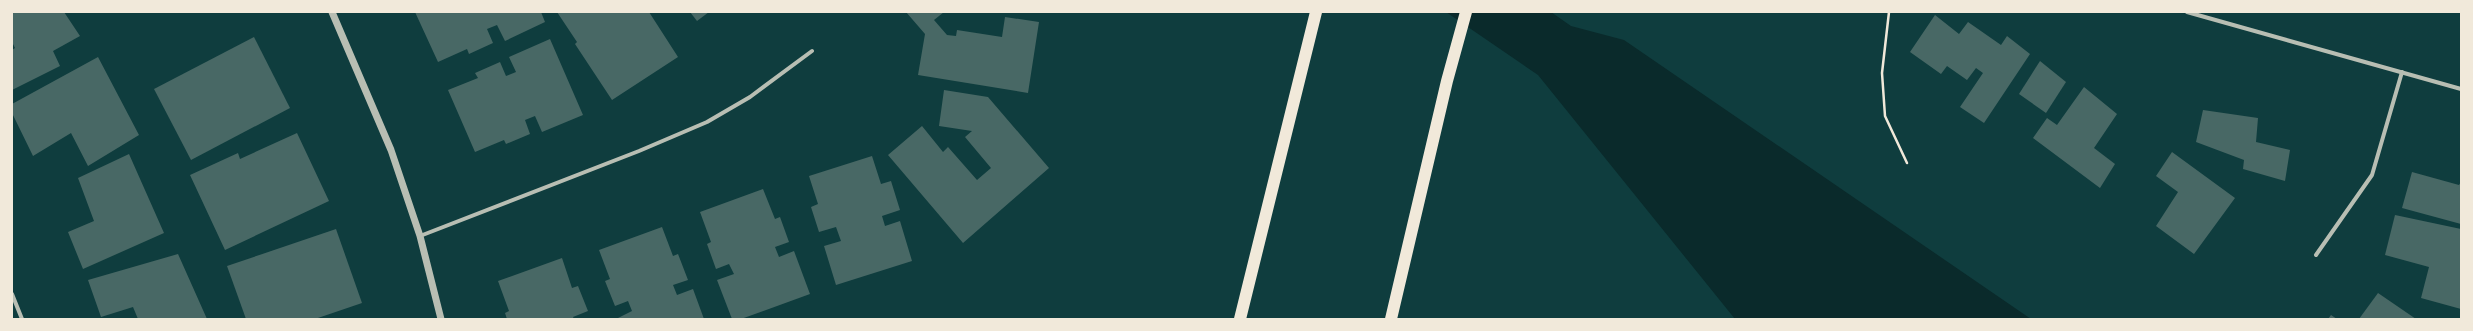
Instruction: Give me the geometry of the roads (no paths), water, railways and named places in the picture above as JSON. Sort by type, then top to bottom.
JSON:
[{"type":"highway","points":[[1391,319],[1447,81],[1466,12]]},
{"type":"highway","points":[[1240,319],[1315,14]]},
{"type":"street","points":[[332,12],[391,150],[420,236],[442,319]]},
{"type":"street","points":[[2187,12],[2461,88]]},
{"type":"street","points":[[420,236],[639,151],[707,122],[750,97],[812,51]]},
{"type":"street","points":[[2316,255],[2372,175],[2402,72]]},
{"type":"street","points":[[12,294],[22,319]]},
{"type":"water","points":[[1446,12],[1551,12],[1571,26],[1624,40],[2031,319],[1735,319],[1538,75]]}]
